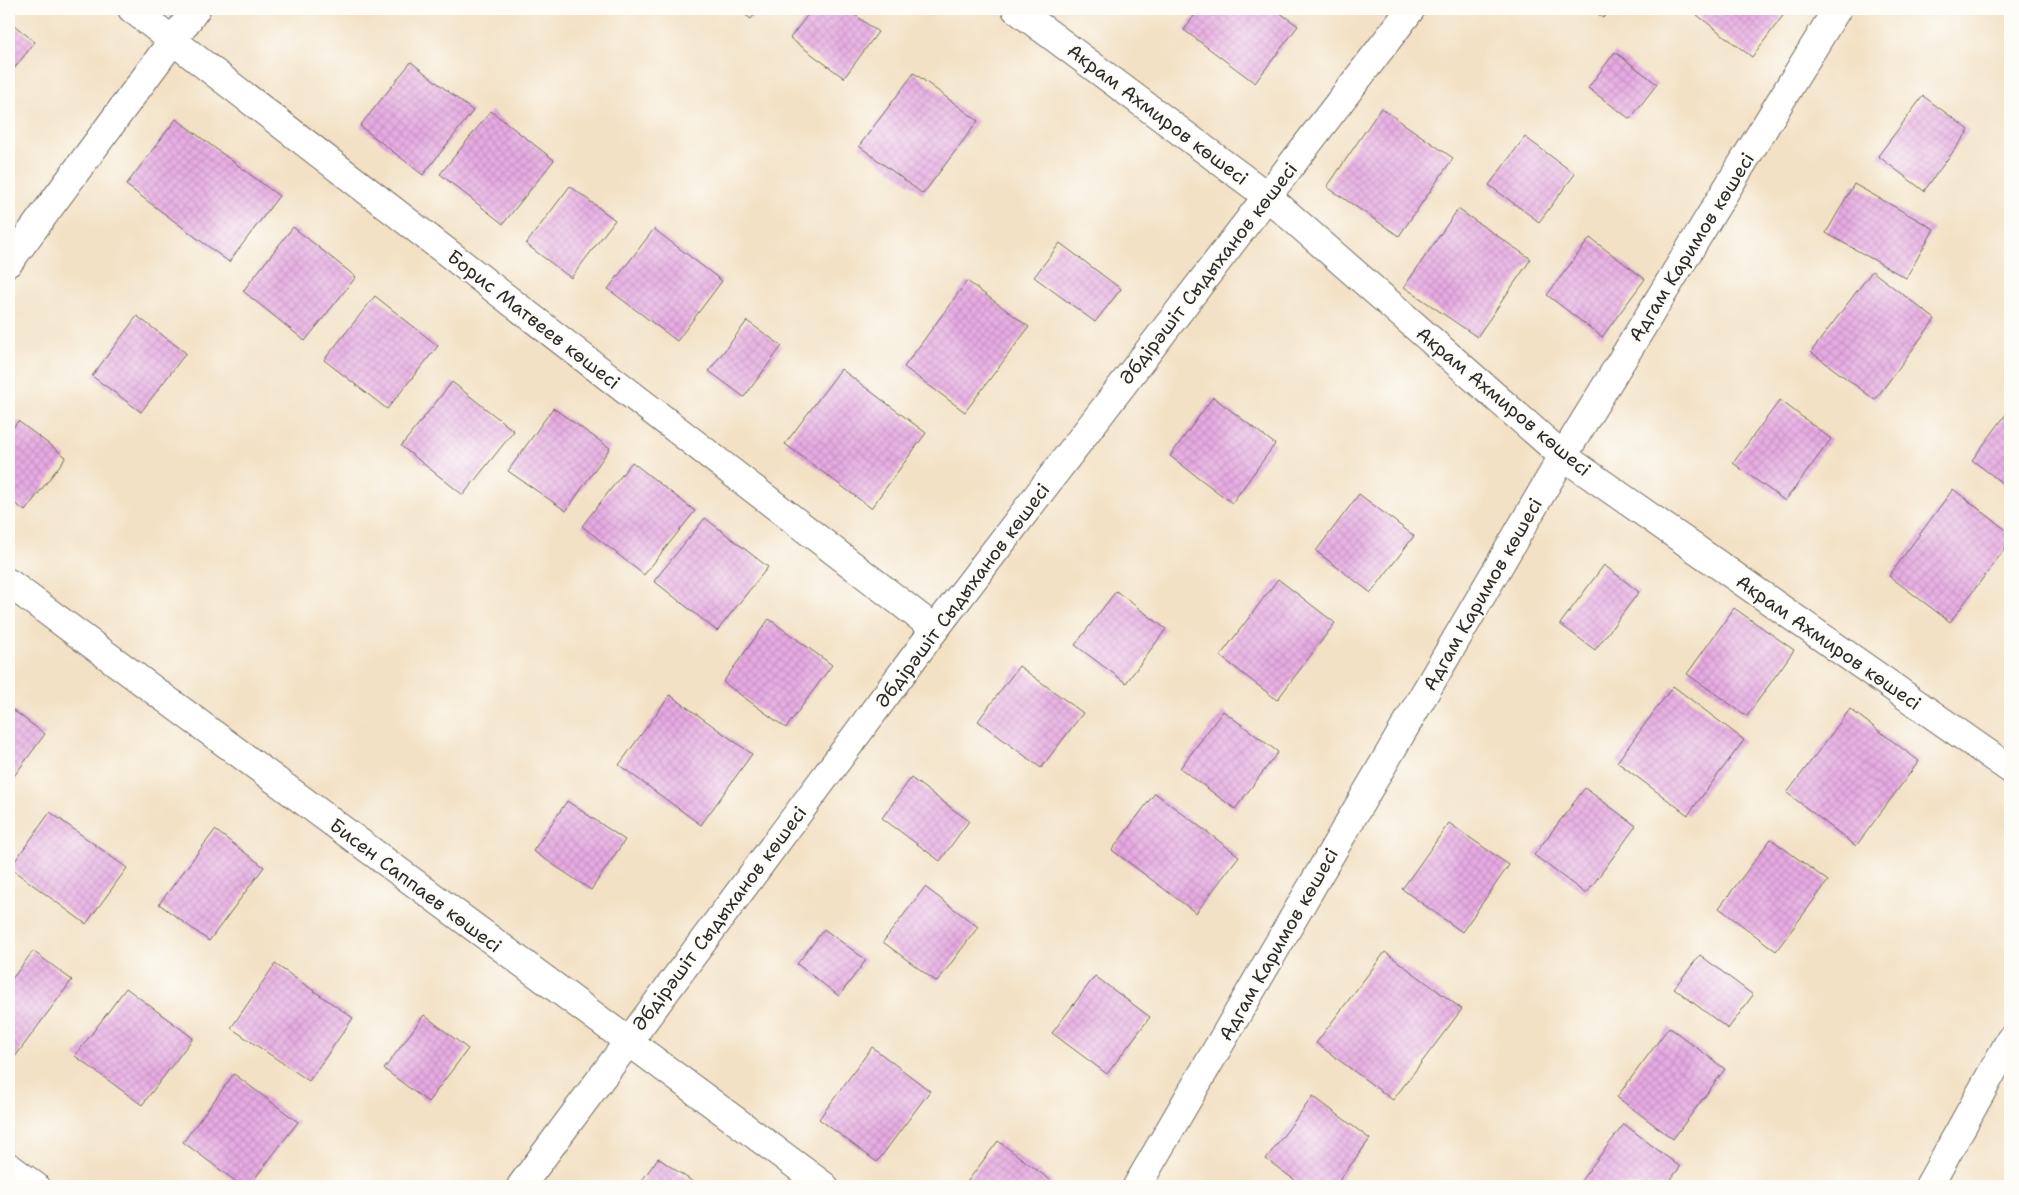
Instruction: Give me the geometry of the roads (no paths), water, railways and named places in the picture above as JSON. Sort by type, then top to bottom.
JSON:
[{"type":"street","name":"Борис Матвеев көшесі","points":[[132,9],[935,629]]},
{"type":"street","points":[[9,262],[196,9]]},
{"type":"street","name":"Акрам Ахмиров көшесі","points":[[1016,9],[1268,196],[1563,456],[2010,769]]},
{"type":"street","name":"Әбдірәшіт Сыдыханов көшесі","points":[[521,1186],[935,629],[1411,9]]},
{"type":"street","name":"Адгам Каримов көшесі","points":[[1138,1186],[1563,456],[1837,9]]},
{"type":"street","name":"Бисен Саппаев көшесі","points":[[9,583],[824,1186]]},
{"type":"street","points":[[1929,1186],[2010,1040]]},
{"type":"street","points":[[9,1167],[35,1186]]}]
